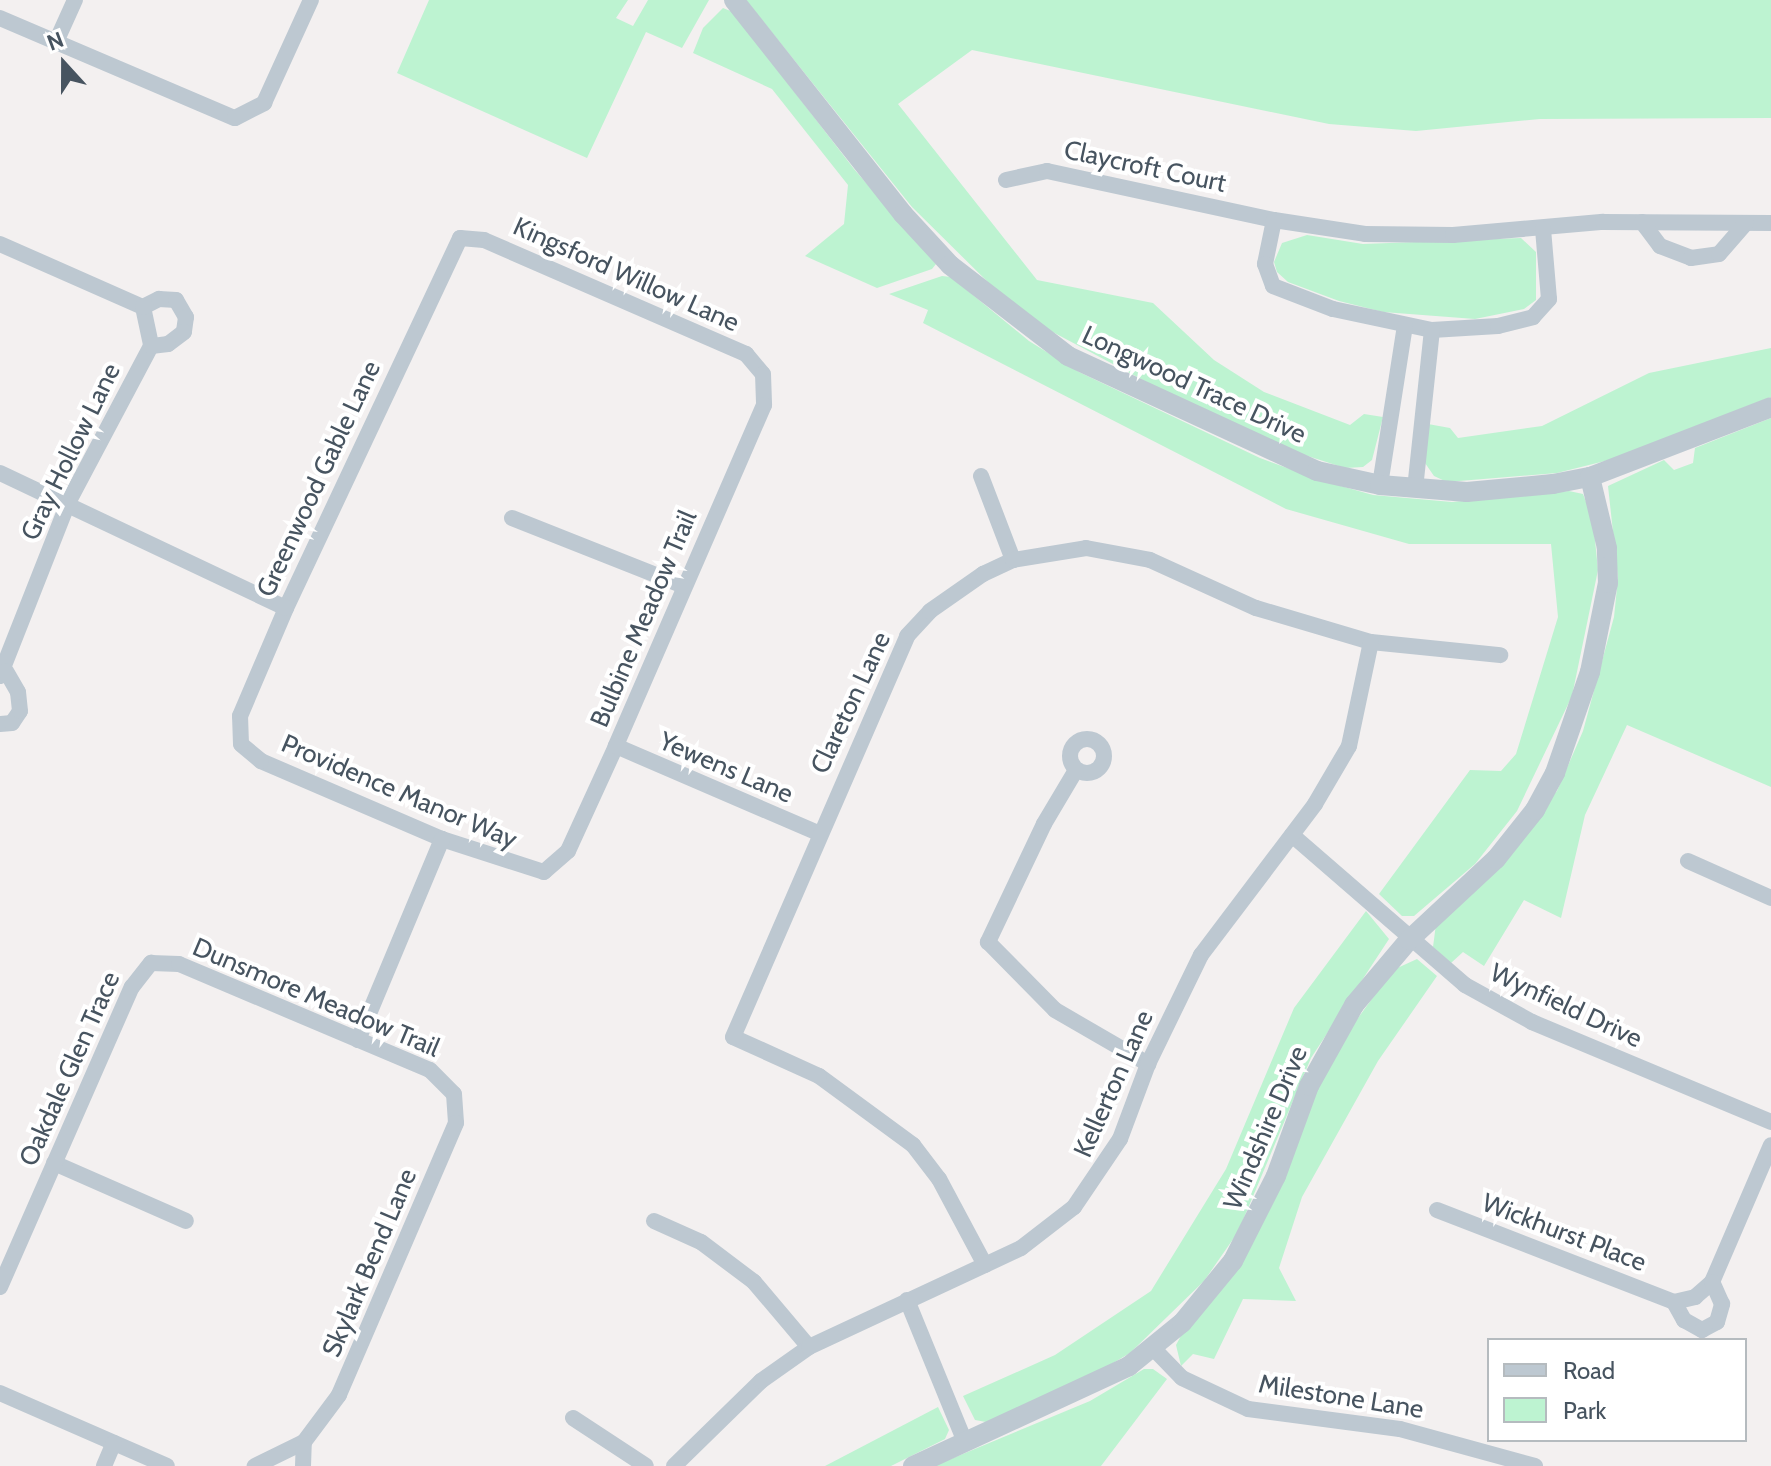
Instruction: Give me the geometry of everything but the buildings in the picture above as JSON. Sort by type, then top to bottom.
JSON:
[{"type":"street","points":[[56,42],[75,0]]},
{"type":"street","points":[[0,18],[235,118],[264,103],[311,0]]},
{"type":"street","name":"Longwood Trace Drive","points":[[734,0],[903,214],[950,265],[1008,312],[1068,356],[1247,443],[1317,471],[1415,489],[1511,490],[1590,477],[1771,407]]},
{"type":"street","name":"Claycroft Court","points":[[1006,180],[1047,171],[1274,220],[1365,234],[1543,229],[1642,222],[1771,223]]},
{"type":"street","points":[[1274,220],[1265,264],[1273,286],[1333,309],[1432,330],[1498,326],[1533,317],[1549,299],[1543,229]]},
{"type":"street","points":[[1642,222],[1660,246],[1691,258],[1719,254],[1746,223]]},
{"type":"street","name":"Kingsford Willow Lane","points":[[460,238],[484,240],[746,354],[763,374]]},
{"type":"street","name":"Greenwood Gable Lane","points":[[241,744],[240,716],[286,608],[460,238]]},
{"type":"street","points":[[0,244],[143,307]]},
{"type":"street","name":"Gray Hollow Lane","points":[[6,723],[20,711],[18,692],[3,674],[68,503],[151,346],[150,327],[143,307],[159,299],[176,300],[186,317],[184,332],[168,344],[151,346]]},
{"type":"street","points":[[1380,485],[1396,400],[1405,326]]},
{"type":"street","points":[[1415,489],[1432,330]]},
{"type":"street","name":"Bulbine Meadow Trail","points":[[544,872],[568,851],[616,746],[764,405],[763,374]]},
{"type":"street","points":[[1396,400],[1424,403]]},
{"type":"street","points":[[0,473],[286,608]]},
{"type":"street","points":[[981,476],[1013,560]]},
{"type":"street","name":"Windshire Drive","points":[[913,1466],[964,1440],[1093,1386],[1154,1349],[1209,1294],[1233,1261],[1256,1223],[1328,1047],[1354,1005],[1409,940],[1496,859],[1535,810],[1555,773],[1590,672],[1608,583],[1605,535],[1590,477]]},
{"type":"street","points":[[512,518],[684,586]]},
{"type":"street","name":"Clareton Lane","points":[[985,1265],[939,1179],[913,1145],[819,1076],[733,1037],[818,833],[907,636],[956,591],[1013,560],[1086,548],[1127,554],[1256,608],[1371,642],[1500,655]]},
{"type":"street","name":"Kellerton Lane","points":[[674,1466],[761,1381],[809,1347],[985,1265],[1045,1233],[1101,1174],[1148,1064],[1201,955],[1292,835],[1349,746],[1371,642]]},
{"type":"street","name":"Providence Manor Way","points":[[241,744],[261,761],[442,839],[517,867],[544,872]]},
{"type":"street","name":"Yewens Lane","points":[[616,746],[818,833]]},
{"type":"street","points":[[1076,770],[1044,824],[988,942],[1055,1010],[1148,1064]]},
{"type":"street","name":"Wynfield Drive","points":[[1292,835],[1409,940],[1465,985],[1532,1022],[1771,1122]]},
{"type":"street","points":[[358,1040],[442,839]]},
{"type":"street","points":[[1688,861],[1771,898]]},
{"type":"street","name":"Dunsmore Meadow Trail","points":[[151,963],[179,964],[430,1070],[454,1094]]},
{"type":"street","name":"Oakdale Glen Trace","points":[[0,1287],[132,987],[151,963]]},
{"type":"street","name":"Skylark Bend Lane","points":[[260,1464],[304,1442],[345,1381],[456,1123],[454,1094]]},
{"type":"street","points":[[1674,1302],[1695,1297],[1712,1282],[1771,1145]]},
{"type":"street","points":[[54,1163],[186,1221]]},
{"type":"street","name":"Wickhurst Place","points":[[1437,1210],[1674,1302],[1684,1320],[1702,1330],[1717,1322],[1722,1304],[1712,1282]]},
{"type":"street","points":[[654,1221],[701,1242],[754,1282],[809,1347]]},
{"type":"street","points":[[907,1300],[964,1440]]},
{"type":"street","name":"Milestone Lane","points":[[1154,1349],[1182,1378],[1248,1409],[1400,1429],[1535,1466]]},
{"type":"street","points":[[0,1393],[114,1443],[138,1460],[167,1466]]},
{"type":"street","points":[[573,1418],[646,1466]]},
{"type":"street","points":[[303,1466],[304,1442]]},
{"type":"street","points":[[104,1466],[114,1443]]},
{"type":"green space","points":[[429,0],[628,0],[616,18],[633,26],[648,0],[709,0],[682,48],[646,32],[587,158],[397,73]]},
{"type":"green space","points":[[746,0],[1771,0],[1771,118],[1540,119],[1416,131],[1329,124],[972,50],[898,104],[1037,280],[1153,303],[1214,360],[1264,392],[1350,425],[1364,414],[1383,417],[1372,460],[1363,467],[1345,468],[1292,451],[1158,388],[1047,329],[1001,295],[912,207]]},
{"type":"green space","points":[[723,8],[733,12],[854,169],[936,264],[932,269],[877,288],[805,256],[844,224],[848,185],[772,89],[693,53],[703,28]]},
{"type":"green space","points":[[1307,235],[1363,244],[1521,238],[1536,252],[1536,300],[1524,309],[1475,319],[1383,312],[1339,301],[1288,282],[1277,272],[1274,262],[1282,243]]},
{"type":"green space","points":[[942,276],[951,277],[1029,341],[1079,372],[1260,458],[1323,481],[1373,495],[1452,502],[1569,491],[1583,494],[1593,520],[1598,570],[1572,696],[1517,811],[1475,864],[1414,916],[1402,916],[1379,894],[1470,770],[1501,771],[1516,754],[1558,617],[1551,544],[1409,544],[1286,509],[923,323],[928,310],[889,294]]},
{"type":"green space","points":[[1771,348],[1771,397],[1609,460],[1557,473],[1447,482],[1434,476],[1425,463],[1428,424],[1450,428],[1458,438],[1542,426],[1649,373]]},
{"type":"green space","points":[[1771,418],[1771,787],[1627,725],[1585,815],[1561,918],[1524,900],[1484,966],[1463,952],[1451,963],[1433,947],[1436,924],[1557,791],[1583,731],[1614,617],[1618,578],[1608,486],[1664,460],[1674,470],[1693,463],[1695,448]]},
{"type":"green space","points":[[1366,911],[1389,939],[1311,1058],[1238,1232],[1204,1281],[1130,1353],[1081,1382],[986,1422],[975,1420],[963,1396],[1055,1355],[1151,1291],[1226,1169],[1294,1008]]},
{"type":"green space","points":[[1417,959],[1437,976],[1378,1061],[1302,1197],[1279,1268],[1296,1301],[1243,1299],[1214,1359],[1193,1354],[1181,1366],[1176,1345],[1342,1040],[1393,970]]},
{"type":"green space","points":[[1144,1369],[1153,1369],[1167,1379],[1101,1466],[934,1466],[1090,1401]]},
{"type":"green space","points":[[938,1407],[949,1430],[945,1439],[891,1466],[825,1466]]}]
